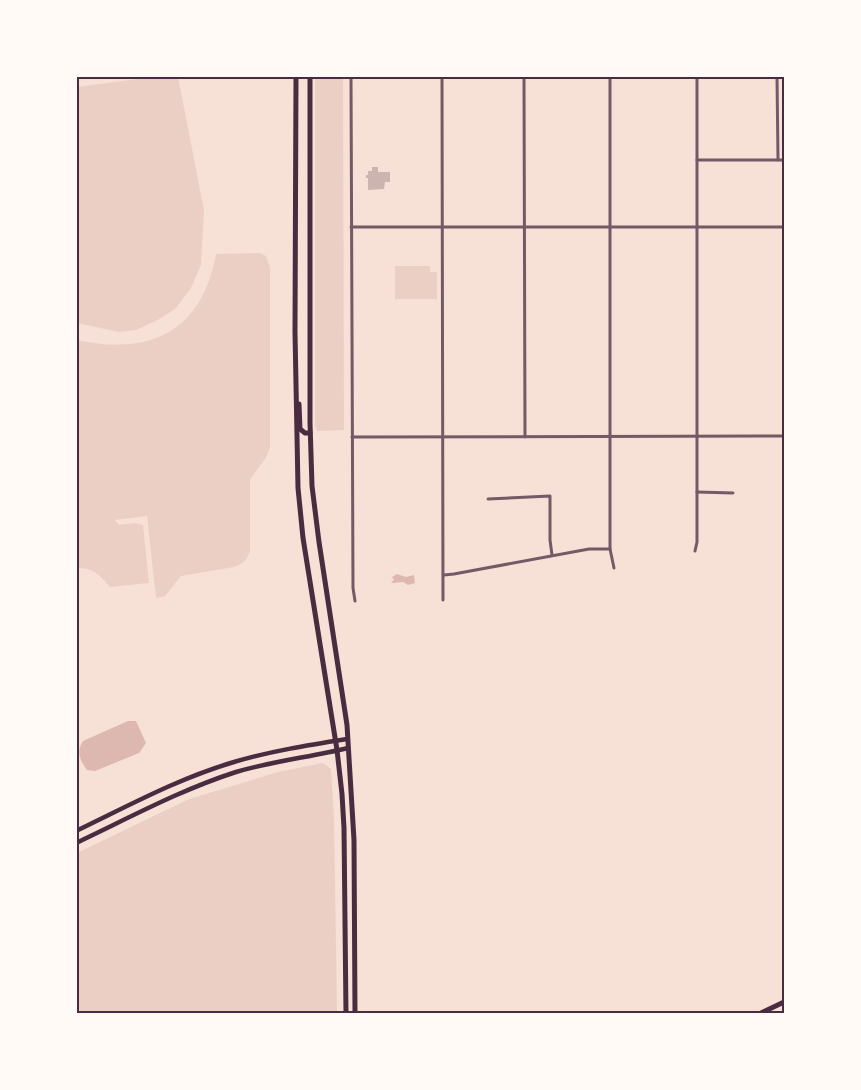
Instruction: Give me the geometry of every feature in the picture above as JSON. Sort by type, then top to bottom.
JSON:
[{"type":"main road","points":[[296,76],[297,464],[303,538],[337,750],[344,828],[346,1014]]},
{"type":"main road","points":[[310,76],[310,433],[314,508],[345,710],[348,748],[355,856],[355,1014]]},
{"type":"main road","points":[[296,399],[299,404],[300,429],[305,433],[310,433]]},
{"type":"main road","points":[[76,831],[180,782],[216,768],[271,752],[347,739]]},
{"type":"main road","points":[[76,843],[175,795],[219,777],[274,762],[348,748]]},
{"type":"main road","points":[[759,1014],[784,1002]]},
{"type":"street","points":[[351,76],[353,588],[355,602]]},
{"type":"street","points":[[442,76],[443,600]]},
{"type":"street","points":[[524,76],[525,437]]},
{"type":"street","points":[[610,76],[610,549],[614,568]]},
{"type":"street","points":[[694,551],[697,542],[697,76]]},
{"type":"street","points":[[777,76],[778,160]]},
{"type":"street","points":[[697,160],[784,160]]},
{"type":"street","points":[[351,227],[784,227]]},
{"type":"street","points":[[352,437],[784,436]]},
{"type":"street","points":[[697,492],[732,493]]},
{"type":"street","points":[[488,499],[550,496],[552,555]]},
{"type":"street","points":[[444,574],[589,549],[610,549]]},
{"type":"shaded area","points":[[144,77],[178,77],[204,210],[201,265],[191,288],[175,309],[136,330],[119,332],[77,323],[77,87]]},
{"type":"shaded area","points":[[315,77],[343,77],[344,430],[317,431],[315,425]]},
{"type":"shaded area","points":[[260,253],[266,256],[270,267],[270,447],[250,481],[249,554],[244,561],[234,567],[181,576],[165,596],[156,598],[147,516],[115,520],[119,525],[135,523],[143,525],[149,583],[110,587],[96,573],[88,569],[77,568],[77,340],[103,344],[128,344],[149,340],[169,332],[185,320],[199,303],[209,281],[216,254]]},
{"type":"shaded area","points":[[395,266],[430,266],[430,272],[437,272],[437,299],[395,299]]},
{"type":"shaded area","points":[[397,574],[406,577],[414,575],[415,583],[408,585],[403,582],[391,582],[394,580],[392,577]]},
{"type":"shaded area","points":[[128,721],[136,721],[146,743],[139,753],[95,771],[87,770],[80,756],[83,741]]},
{"type":"shaded area","points":[[323,763],[331,769],[334,817],[337,1013],[77,1013],[77,853],[189,799],[278,772]]},
{"type":"building","points":[[372,167],[378,167],[378,172],[390,172],[390,182],[385,182],[384,189],[368,190],[366,175],[368,171],[372,171]]}]
